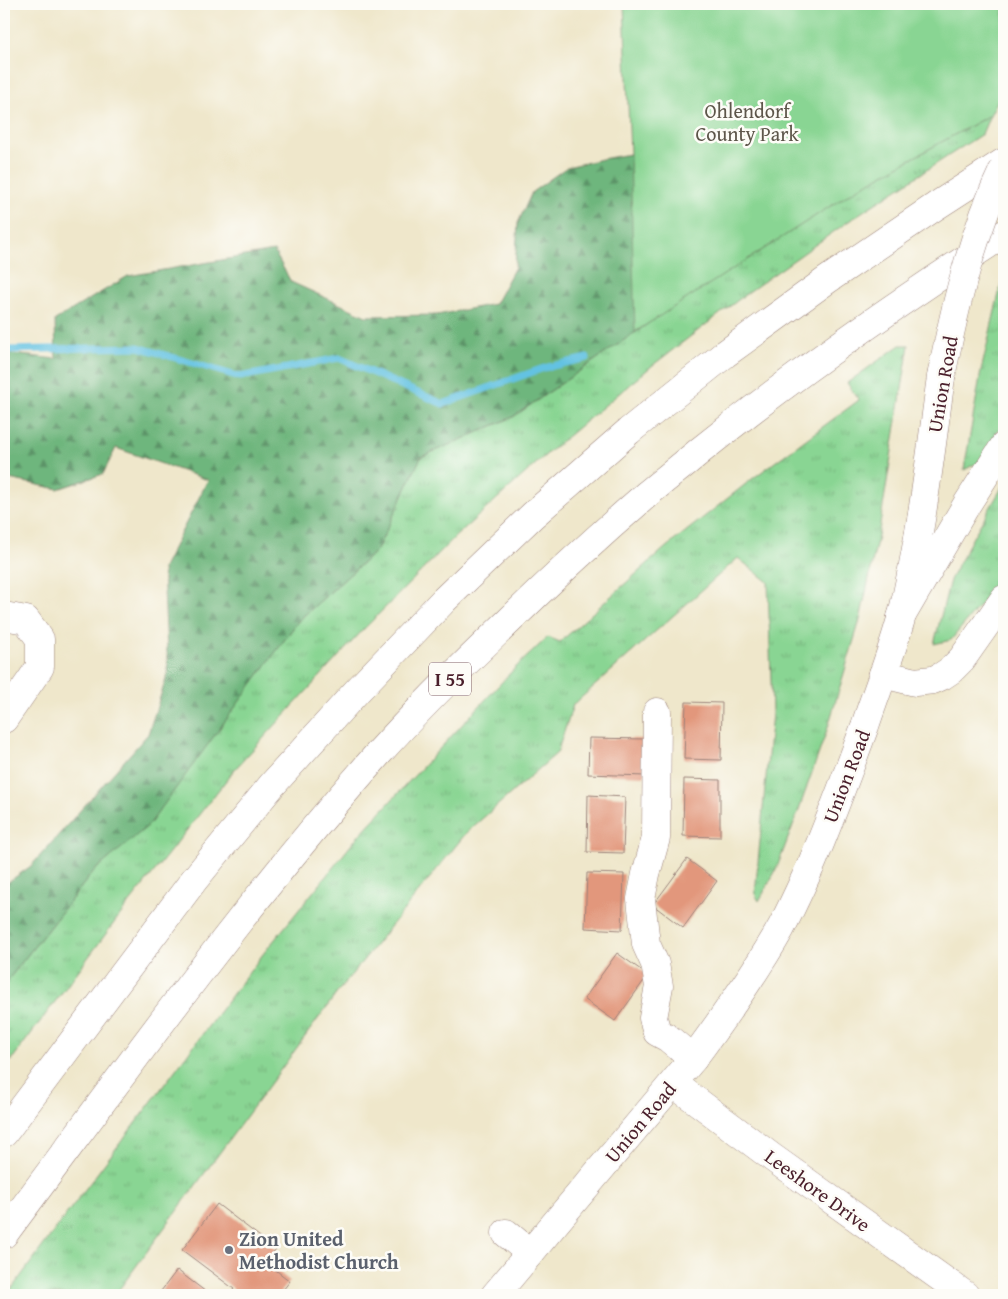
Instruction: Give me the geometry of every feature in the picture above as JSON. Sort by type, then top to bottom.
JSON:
[{"type":"main road","points":[[4,1133],[194,880],[272,785],[357,691],[444,600],[540,508],[629,431],[725,354],[835,275],[1004,162]]},
{"type":"main road","name":"Union Road","points":[[495,1295],[674,1084],[721,1022],[781,927],[803,882],[854,756],[901,616],[915,555],[941,377],[951,328],[976,240],[991,197],[1004,168]]},
{"type":"main road","name":"I 55","points":[[4,1234],[219,947],[297,850],[380,753],[465,663],[554,577],[647,494],[744,416],[850,337],[929,282],[1004,234]]},
{"type":"main road","points":[[901,616],[967,504],[1004,446]]},
{"type":"main road","points":[[883,674],[915,682],[933,680],[942,676],[962,659],[1004,599]]},
{"type":"main road","points":[[4,616],[26,620],[40,639],[40,667],[4,719]]},
{"type":"main road","points":[[657,712],[656,838],[641,899],[646,944],[656,964],[659,986],[653,1018],[657,1032],[668,1038],[693,1059]]},
{"type":"main road","name":"Leeshore Drive","points":[[674,1084],[773,1158],[965,1295]]},
{"type":"main road","points":[[506,1233],[530,1253]]},
{"type":"green space","name":"Ohlendorf County Park","points":[[624,4],[1004,4],[1004,89],[990,115],[857,189],[635,332]]},
{"type":"green space","points":[[990,115],[982,134],[856,216],[750,291],[653,365],[549,452],[456,536],[362,631],[235,769],[120,915],[4,1070],[4,985],[93,872],[149,824],[299,620],[377,550],[421,457],[513,417],[656,318],[857,189]]},
{"type":"green space","points":[[630,154],[643,175],[656,318],[513,417],[421,457],[377,550],[299,620],[149,825],[93,872],[4,985],[4,885],[31,866],[148,734],[168,673],[163,568],[208,480],[116,448],[103,474],[58,489],[4,478],[4,353],[56,359],[55,320],[128,276],[274,251],[291,282],[366,316],[437,315],[495,304],[515,267],[518,223],[532,192],[567,167]]},
{"type":"green space","points":[[1004,283],[1004,421],[979,462],[964,470],[981,371],[1001,285]]},
{"type":"green space","points":[[900,345],[909,345],[879,531],[860,620],[827,730],[798,812],[776,870],[759,901],[755,894],[772,713],[768,582],[738,558],[573,705],[557,753],[467,832],[340,989],[115,1295],[7,1295],[263,954],[360,834],[515,668],[548,637],[560,642],[665,548],[752,479],[859,400],[847,383]]},
{"type":"green space","points":[[1004,484],[1004,576],[951,640],[934,644],[950,580]]},
{"type":"building","points":[[686,702],[722,703],[721,760],[684,759]]},
{"type":"building","points":[[589,738],[646,739],[645,776],[588,774]]},
{"type":"building","points":[[684,779],[720,780],[720,837],[683,836]]},
{"type":"building","points":[[588,795],[625,797],[623,853],[587,852]]},
{"type":"building","points":[[687,859],[717,881],[683,928],[653,905]]},
{"type":"building","points":[[587,873],[624,874],[622,930],[585,928]]},
{"type":"building","points":[[617,953],[648,975],[615,1021],[584,999]]},
{"type":"building","name":"Zion United Methodist Church","points":[[217,1204],[276,1249],[265,1262],[290,1281],[279,1295],[229,1295],[234,1289],[182,1250]]},
{"type":"building","name":"Zion United Methodist Church","points":[[177,1270],[210,1295],[158,1295]]},
{"type":"waterway","points":[[4,350],[138,347],[240,377],[339,358],[443,404],[544,368],[587,358]]},
{"type":"place","name":"Zion United Methodist Church","points":[[229,1250]]}]
